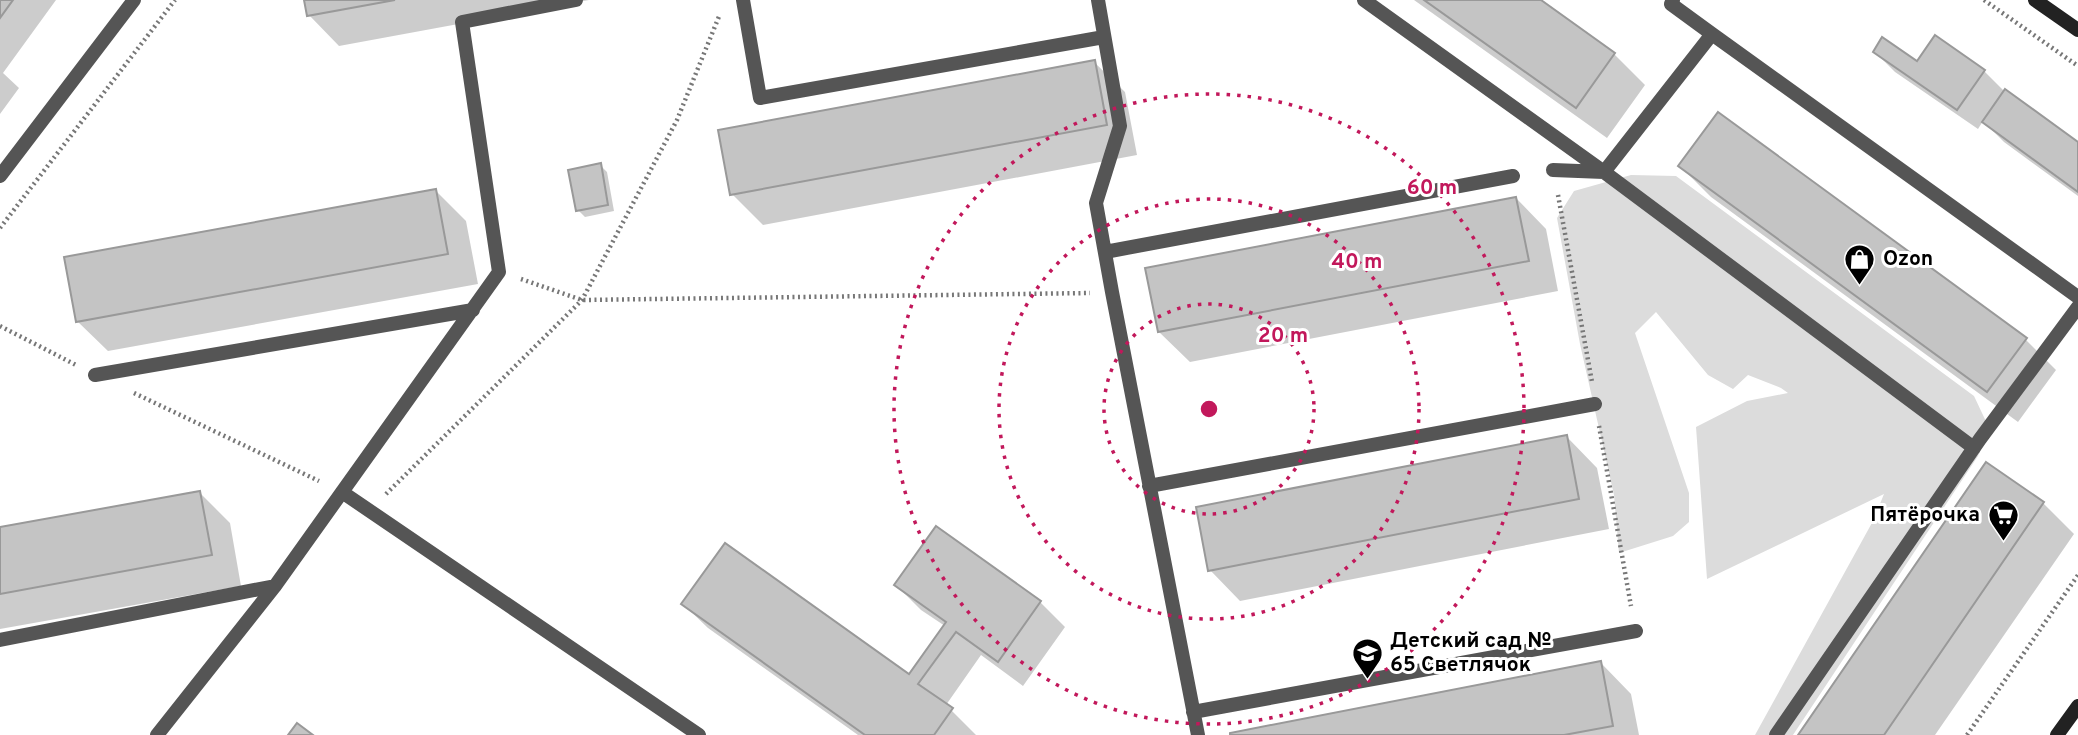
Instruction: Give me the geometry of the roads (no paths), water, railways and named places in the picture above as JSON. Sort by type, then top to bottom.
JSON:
[{"type":"main road","points":[[2035,0],[2078,30]]},
{"type":"main road","points":[[2057,735],[2078,706]]},
{"type":"street","points":[[0,176],[134,0]]},
{"type":"street","points":[[157,735],[275,586],[499,272],[462,22],[576,0]]},
{"type":"street","points":[[743,0],[760,98],[1104,37]]},
{"type":"street","points":[[1098,0],[1120,125],[1096,203],[1198,735]]},
{"type":"street","points":[[1364,0],[1604,172],[1974,448]]},
{"type":"street","points":[[1670,1],[2078,297]]},
{"type":"street","points":[[1604,172],[1712,34]]},
{"type":"street","points":[[1553,170],[1604,172]]},
{"type":"street","points":[[1105,252],[1513,176]]},
{"type":"street","points":[[1776,735],[1974,448],[2078,307]]},
{"type":"street","points":[[95,374],[472,310]]},
{"type":"street","points":[[1149,486],[1595,404]]},
{"type":"street","points":[[342,492],[699,735]]},
{"type":"street","points":[[0,640],[275,586]]},
{"type":"street","points":[[1193,712],[1636,631]]},
{"type":"place","name":"Ozon","points":[[1860,286]]},
{"type":"place","name":"Пятёрочка","points":[[2003,542]]},
{"type":"place","name":"Детский сад № 65 Светлячок","points":[[1367,680]]}]
